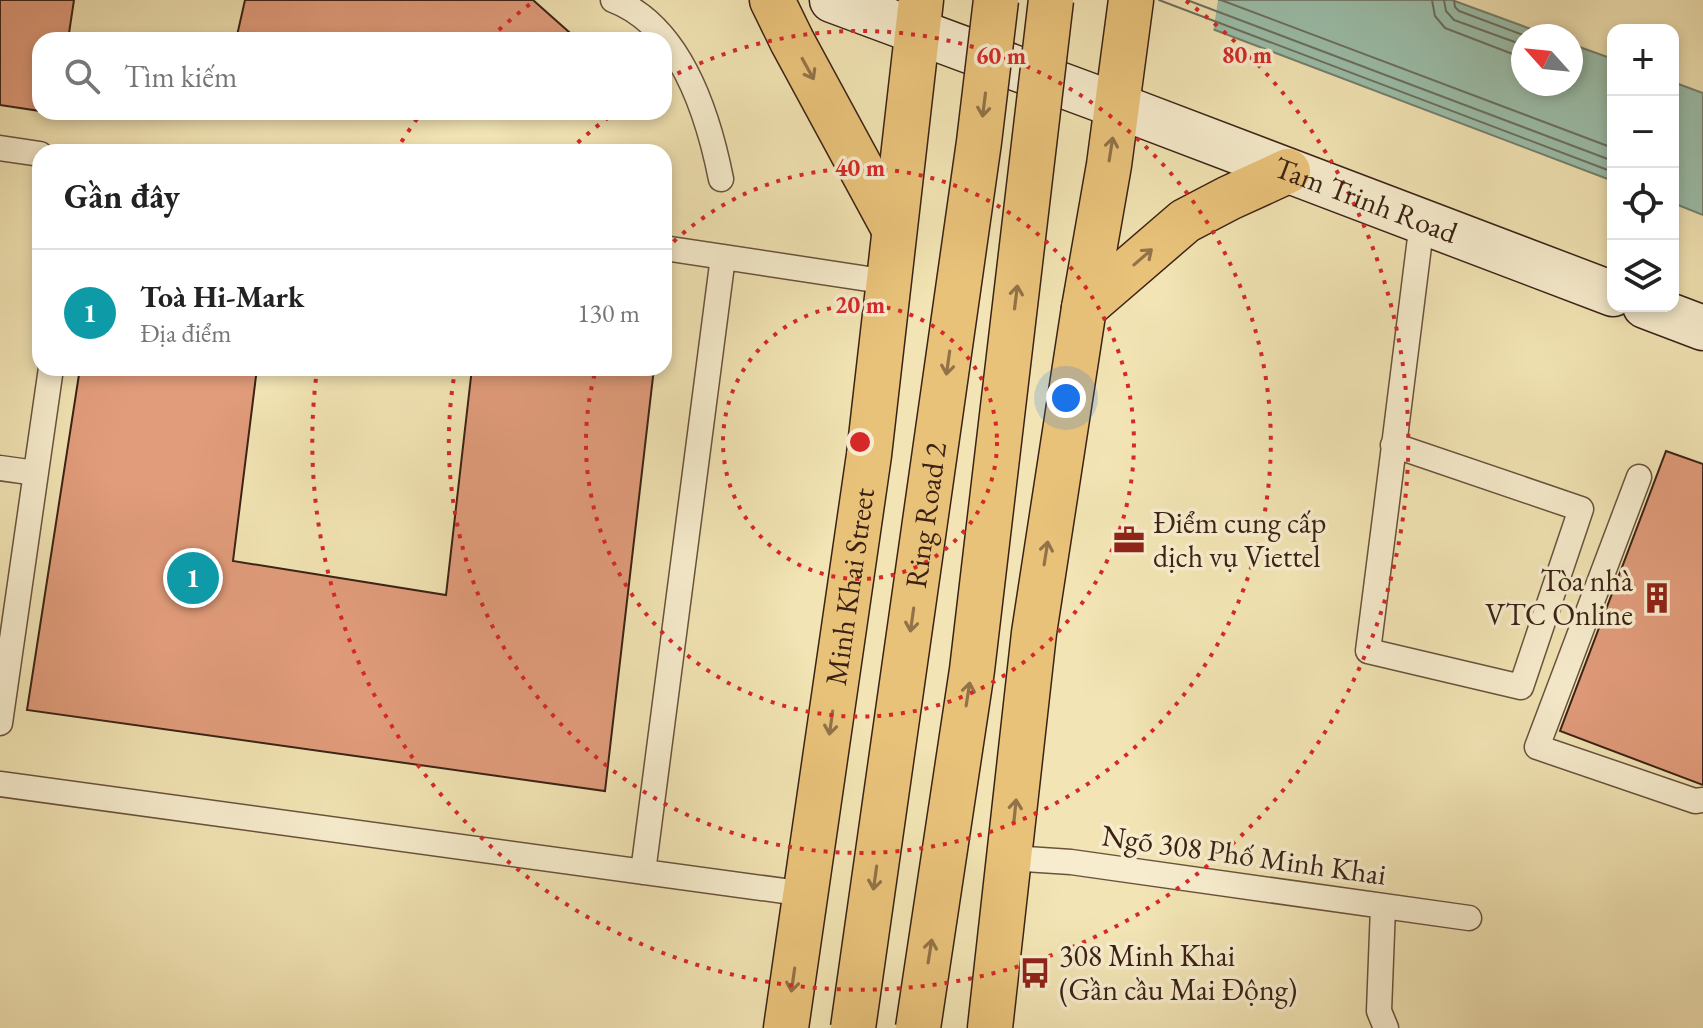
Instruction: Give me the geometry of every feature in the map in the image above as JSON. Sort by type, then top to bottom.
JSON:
[{"type":"main road","points":[[772,0],[894,229]]},
{"type":"main road","name":"Tam Trinh Road","points":[[832,0],[919,16],[1118,106],[1607,292]]},
{"type":"main road","name":"Ring Road 2","points":[[853,1028],[979,142],[996,0]]},
{"type":"main road","name":"Ring Road 2","points":[[918,1028],[972,670],[1051,0]]},
{"type":"main road","points":[[990,1028],[1034,633],[1118,106],[1131,0]]},
{"type":"main road","name":"Minh Khai Street","points":[[786,1028],[869,455],[919,16]]},
{"type":"main road","points":[[1084,308],[1185,221],[1288,171]]},
{"type":"main road","points":[[1661,312],[1703,328]]},
{"type":"lane","points":[[613,0],[640,15],[658,32]]},
{"type":"lane","points":[[672,49],[695,93],[714,146],[721,179]]},
{"type":"lane","points":[[0,148],[32,153]]},
{"type":"lane","points":[[1393,445],[1581,509],[1521,687],[1368,651],[1393,445],[1422,222]]},
{"type":"lane","points":[[672,249],[888,282]]},
{"type":"lane","points":[[643,872],[723,257]]},
{"type":"lane","points":[[0,723],[50,376]]},
{"type":"lane","points":[[0,468],[36,473]]},
{"type":"lane","points":[[1639,477],[1537,747],[1695,801],[1703,800]]},
{"type":"lane","points":[[0,784],[806,894]]},
{"type":"lane","name":"Ngõ 308 Phố Minh Khai","points":[[1010,858],[1071,862],[1469,918]]},
{"type":"lane","points":[[1383,907],[1379,1011],[1386,1028]]},
{"type":"water","points":[[1136,0],[1452,0],[1517,24],[1511,24],[1511,96],[1583,96],[1583,48],[1607,57],[1607,179]]},
{"type":"water","points":[[1679,84],[1703,93],[1703,215],[1679,205]]},
{"type":"pier","points":[[1132,0],[1218,0],[1213,33],[1134,4]]},
{"type":"building","points":[[0,0],[74,0],[69,32],[32,32],[32,110],[0,105]]},
{"type":"building","points":[[245,0],[533,0],[569,32],[238,32]]},
{"type":"building","points":[[79,376],[256,376],[233,561],[446,595],[471,376],[653,376],[605,791],[27,710]]},
{"type":"building","name":"Tòa nhà VTC Online","points":[[1666,451],[1703,464],[1703,785],[1560,731]]},
{"type":"place","name":"Điểm cung cấp dịch vụ Viettel","points":[[1129,540]]},
{"type":"place","name":"Toà Hi-Mark","points":[[193,578]]},
{"type":"place","name":"Tòa nhà VTC Online","points":[[1657,598]]},
{"type":"place","name":"308 Minh Khai (Gần cầu Mai Động)","points":[[1035,973]]}]
